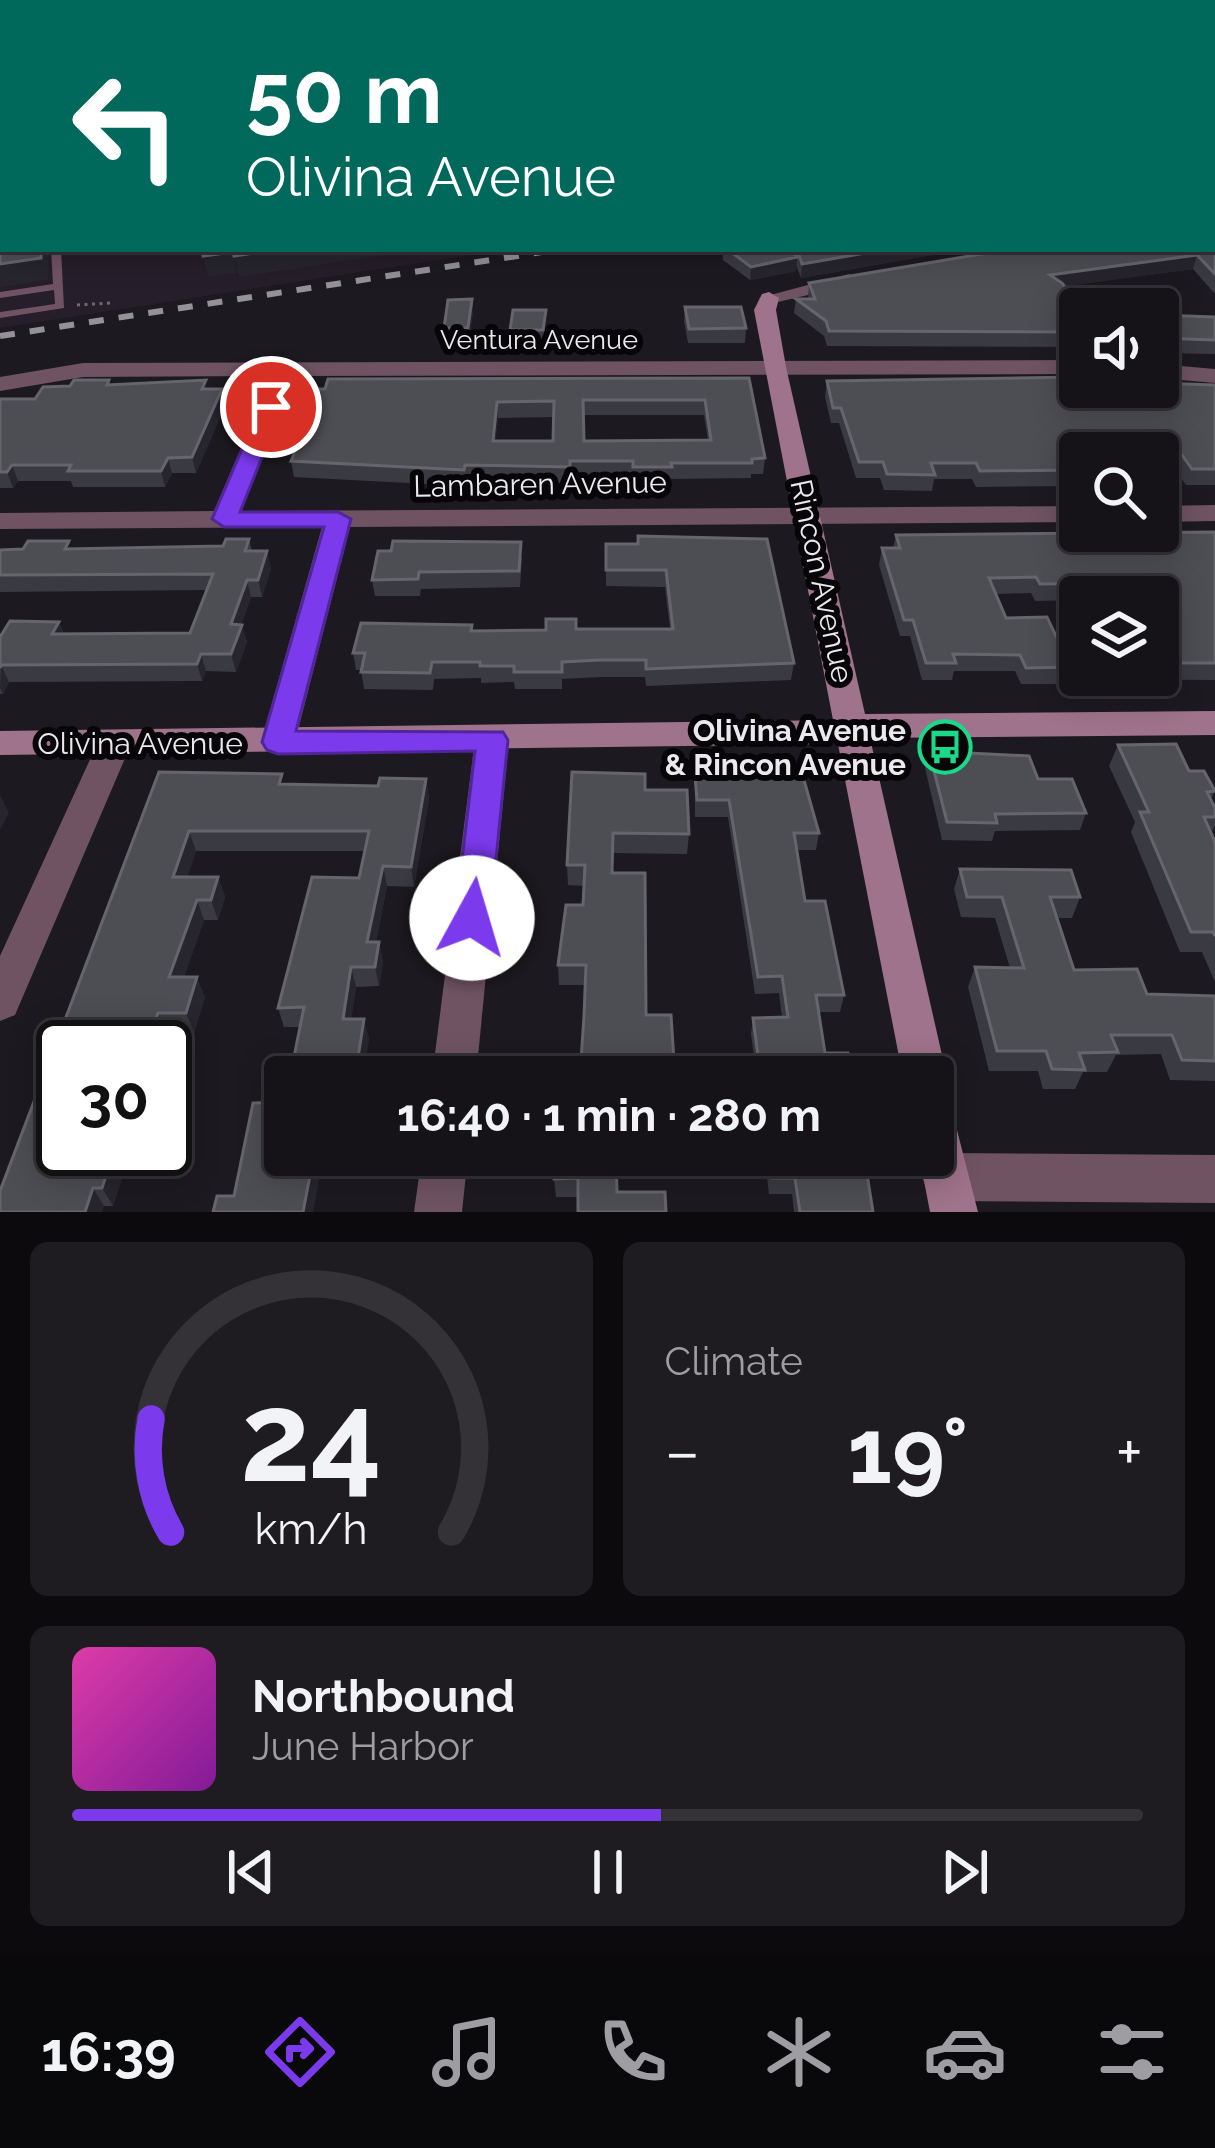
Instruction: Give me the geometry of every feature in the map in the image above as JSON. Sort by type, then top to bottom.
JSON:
[{"type":"street","name":"Rincon Avenue","points":[[872,276],[784,291],[769,298],[765,310],[921,1056]]},
{"type":"street","name":"Ventura Avenue","points":[[0,384],[83,370],[1059,368]]},
{"type":"street","points":[[224,519],[286,370]]},
{"type":"street","points":[[1179,373],[1215,376]]},
{"type":"street","name":"Lambaren Avenue","points":[[0,521],[1059,514]]},
{"type":"street","points":[[1179,514],[1215,514]]},
{"type":"street","points":[[278,742],[338,519]]},
{"type":"street","name":"Olivina Avenue","points":[[0,743],[826,735],[851,726],[1215,723]]},
{"type":"street","points":[[456,1056],[492,740]]},
{"type":"street","points":[[0,1002],[115,742]]},
{"type":"street","points":[[439,1212],[443,1176]]},
{"type":"street","points":[[950,1194],[1215,1179]]},
{"type":"lane","points":[[0,315],[60,306],[56,252]]},
{"type":"lane","points":[[0,295],[58,286]]},
{"type":"path","points":[[60,306],[111,303]]},
{"type":"shaded area","points":[[0,252],[490,252],[0,328]]},
{"type":"building","points":[[0,252],[41,252],[41,258],[0,264]]},
{"type":"building","points":[[731,252],[792,252],[797,257],[751,267]]},
{"type":"building","points":[[798,252],[872,252],[802,264]]},
{"type":"building","points":[[993,252],[1215,252],[1215,274],[1197,255],[1050,275],[1066,288],[1059,288],[1059,332],[829,331],[826,321],[796,299],[815,299],[809,283]]},
{"type":"building","points":[[472,299],[468,328],[444,328],[448,300]]},
{"type":"building","points":[[685,307],[741,307],[746,328],[689,329]]},
{"type":"building","points":[[513,310],[546,310],[543,330],[510,330]]},
{"type":"building","points":[[1179,316],[1215,317],[1215,340],[1179,339]]},
{"type":"building","points":[[1059,377],[1059,408],[1179,408],[1179,384],[1215,385],[1215,469],[1192,469],[1179,455],[1179,432],[1059,432],[1059,470],[980,471],[976,463],[931,463],[935,475],[887,474],[883,462],[859,462],[841,408],[833,408],[827,381]]},
{"type":"building","points":[[749,378],[765,458],[752,459],[752,463],[671,463],[672,467],[633,467],[633,461],[570,461],[570,467],[465,465],[464,470],[291,461],[315,389],[325,389],[328,379]],"holes":[[[583,400],[705,400],[711,440],[584,441]],[[554,401],[553,441],[493,441],[497,402]]]},
{"type":"building","points":[[74,380],[109,380],[107,385],[206,380],[202,389],[222,389],[192,457],[168,458],[161,471],[68,471],[71,465],[12,465],[0,472],[0,399],[35,399],[43,387],[70,386]]},
{"type":"building","points":[[1179,532],[1215,532],[1215,663],[1179,663],[1179,576],[1059,576],[1059,584],[1040,584],[1036,577],[989,578],[1006,618],[1047,617],[1059,636],[1059,667],[1026,668],[1020,655],[953,654],[956,663],[926,663],[913,620],[904,620],[882,548],[900,548],[896,535],[1059,533],[1059,552],[1179,552]]},
{"type":"building","points":[[638,536],[767,539],[794,663],[646,669],[646,660],[600,660],[562,662],[562,672],[514,672],[514,666],[432,662],[430,673],[361,672],[365,653],[353,653],[361,623],[472,625],[471,631],[546,630],[546,619],[576,619],[576,629],[673,629],[666,570],[606,570],[606,544],[638,544]]},
{"type":"building","points":[[226,539],[249,539],[245,551],[267,551],[258,580],[247,580],[231,624],[242,625],[231,654],[201,654],[197,664],[0,668],[0,637],[10,621],[59,622],[52,634],[190,633],[213,574],[0,575],[0,550],[23,549],[28,541],[69,541],[65,549],[223,546]]},
{"type":"building","points":[[393,541],[521,542],[519,571],[419,572],[418,579],[372,580],[378,551],[391,551]]},
{"type":"building","points":[[1176,744],[1189,771],[1204,771],[1215,791],[1207,792],[1215,817],[1204,817],[1215,842],[1215,936],[1213,932],[1191,932],[1140,812],[1149,812],[1118,745]]},
{"type":"building","points":[[929,751],[1029,756],[1038,779],[1072,779],[1086,813],[995,814],[997,823],[947,822]]},
{"type":"building","points":[[159,772],[282,774],[279,784],[378,786],[380,778],[426,779],[411,867],[383,866],[367,942],[379,942],[375,967],[351,967],[343,1019],[364,1019],[358,1056],[294,1056],[304,1007],[278,1008],[312,877],[359,878],[369,831],[189,831],[173,877],[218,877],[211,900],[197,900],[169,977],[197,977],[186,1013],[158,1013],[156,1020],[65,1020]]},
{"type":"building","points":[[572,772],[645,774],[645,790],[687,790],[689,834],[613,833],[612,873],[645,873],[646,1015],[671,1015],[674,1056],[581,1056],[586,965],[558,965],[566,905],[583,905],[585,865],[567,865]]},
{"type":"building","points":[[802,773],[819,833],[794,833],[805,901],[825,901],[844,995],[816,995],[825,1053],[848,1056],[758,1056],[753,1018],[788,1017],[782,976],[758,977],[729,800],[697,800],[695,776]]},
{"type":"building","points":[[960,869],[1071,870],[1080,897],[1050,897],[1074,970],[1137,969],[1147,994],[1215,996],[1215,1061],[1182,1060],[1172,1035],[1111,1035],[1118,1052],[1079,1053],[1085,1070],[1052,1069],[1046,1051],[997,1051],[975,967],[1024,968],[1002,897],[967,897]]},
{"type":"building","points":[[36,1096],[36,1176],[106,1176],[102,1188],[93,1188],[85,1212],[0,1212],[0,1191]]},
{"type":"building","points":[[253,1103],[264,1103],[264,1176],[310,1176],[303,1212],[213,1212],[217,1196],[234,1196]]},
{"type":"building","points":[[617,1176],[617,1192],[665,1192],[666,1212],[578,1212],[578,1178],[554,1179]]},
{"type":"building","points":[[867,1176],[873,1212],[800,1212],[795,1178],[772,1178]]},
{"type":"railway","points":[[0,336],[543,252]]},
{"type":"place","name":"Olivina Avenue & Rincon Avenue","points":[[945,747]]},
{"type":"route","points":[[271,407],[224,519],[338,519],[278,742],[492,740],[472,918]]}]
